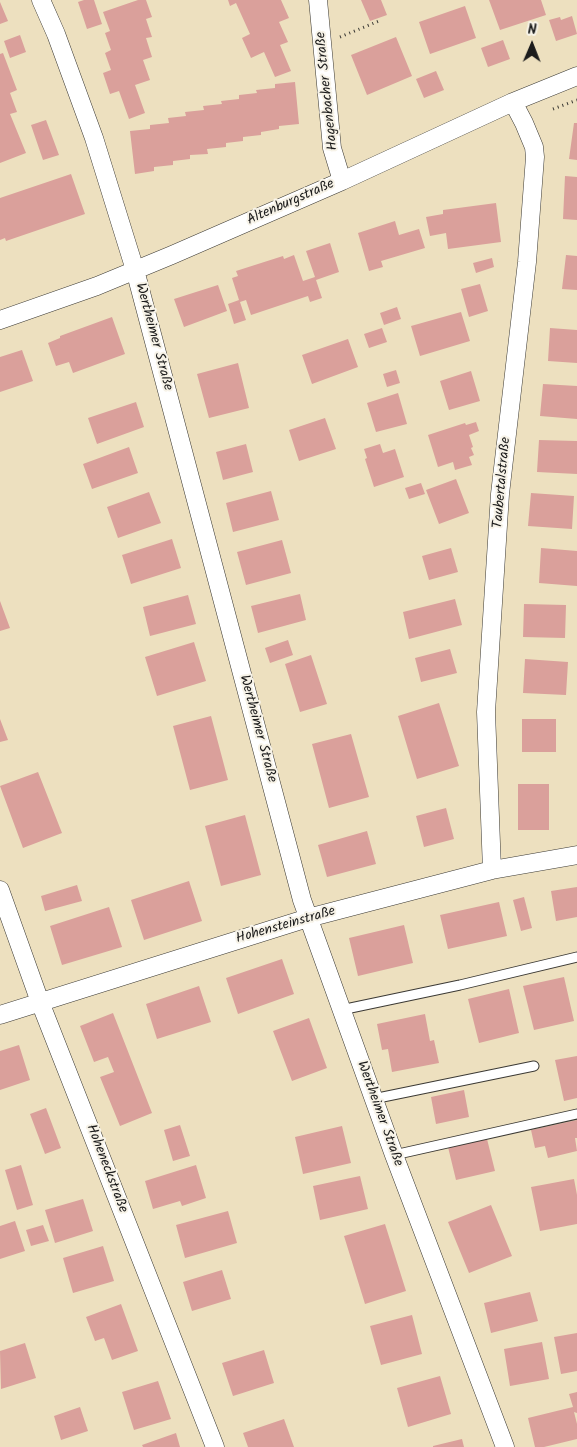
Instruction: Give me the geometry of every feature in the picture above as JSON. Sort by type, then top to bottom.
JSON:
[{"type":"street","name":"Wertheimer Straße","points":[[41,0],[56,34],[94,138],[135,270],[308,918],[373,1099],[505,1447]]},
{"type":"street","name":"Hagenbacher Straße","points":[[318,0],[332,148],[342,181]]},
{"type":"street","name":"Altenburgstraße","points":[[0,320],[135,270],[342,181],[513,102],[577,76]]},
{"type":"street","name":"Taubertalstraße","points":[[492,870],[486,712],[500,494],[527,262],[535,157],[534,147],[513,102]]},
{"type":"street","name":"Hohensteinstraße","points":[[0,1015],[308,918],[492,870],[577,855]]},
{"type":"street","name":"Hoheneckstraße","points":[[0,890],[40,1002],[215,1447]]},
{"type":"lane","points":[[341,1010],[577,957]]},
{"type":"lane","points":[[373,1099],[534,1066]]},
{"type":"lane","points":[[394,1155],[577,1114]]},
{"type":"path","points":[[335,39],[379,21]]},
{"type":"path","points":[[553,109],[577,100]]},
{"type":"building","points":[[94,0],[102,24],[87,29],[78,2]]},
{"type":"building","points":[[138,0],[146,0],[152,17],[146,19],[152,37],[146,38],[152,57],[143,60],[150,80],[135,85],[145,113],[129,119],[119,91],[110,94],[103,73],[111,70],[105,53],[111,50],[105,33],[110,31],[103,12]]},
{"type":"building","points":[[228,0],[281,0],[289,18],[279,22],[288,42],[280,45],[291,71],[275,77],[264,52],[251,58],[242,38],[250,34],[236,3],[230,6]]},
{"type":"building","points":[[361,0],[381,0],[387,15],[370,21]]},
{"type":"building","points":[[489,0],[541,0],[546,15],[500,30]]},
{"type":"building","points":[[0,2],[8,21],[0,24]]},
{"type":"building","points":[[465,6],[476,38],[430,54],[419,22]]},
{"type":"building","points":[[572,16],[577,34],[556,41],[549,20],[560,17],[561,20]]},
{"type":"building","points":[[20,35],[26,52],[10,58],[4,41]]},
{"type":"building","points":[[396,37],[412,76],[367,95],[351,55]]},
{"type":"building","points":[[503,40],[510,59],[488,67],[481,48]]},
{"type":"building","points":[[3,53],[17,90],[10,93],[17,112],[10,114],[26,153],[0,163],[0,54]]},
{"type":"building","points":[[436,71],[444,90],[424,98],[416,79]]},
{"type":"building","points":[[295,82],[299,124],[279,126],[279,129],[261,132],[261,135],[243,137],[243,141],[226,143],[226,147],[207,149],[208,154],[190,155],[190,159],[173,161],[173,165],[154,167],[154,171],[135,174],[130,131],[150,129],[150,125],[169,123],[168,118],[186,116],[185,112],[204,110],[203,106],[222,104],[221,101],[239,99],[239,95],[257,93],[256,90],[275,88],[275,84]]},
{"type":"building","points":[[46,120],[59,155],[43,160],[31,125]]},
{"type":"building","points":[[574,123],[577,123],[577,160],[569,159]]},
{"type":"building","points":[[71,174],[85,214],[6,241],[5,238],[0,240],[0,198]]},
{"type":"building","points":[[565,176],[577,177],[577,220],[563,219]]},
{"type":"building","points":[[496,203],[501,242],[448,249],[446,233],[430,236],[426,217],[443,214],[443,210]]},
{"type":"building","points":[[395,221],[399,235],[419,229],[425,248],[381,261],[383,267],[369,271],[358,233]]},
{"type":"building","points":[[330,243],[339,272],[316,280],[322,298],[310,302],[308,296],[251,315],[246,300],[240,302],[246,320],[234,324],[228,304],[239,300],[232,278],[238,276],[236,271],[283,256],[284,259],[294,255],[303,281],[315,277],[306,251]]},
{"type":"building","points":[[566,255],[577,256],[577,290],[562,289]]},
{"type":"building","points":[[492,258],[494,267],[476,273],[473,263]]},
{"type":"building","points":[[480,284],[488,311],[469,317],[461,289]]},
{"type":"building","points":[[218,285],[227,311],[184,327],[174,299]]},
{"type":"building","points":[[397,307],[401,319],[384,325],[380,313]]},
{"type":"building","points":[[461,312],[470,341],[420,356],[411,326]]},
{"type":"building","points":[[112,317],[125,354],[73,373],[69,362],[56,366],[48,343],[60,338],[60,336]]},
{"type":"building","points":[[382,328],[387,342],[369,348],[364,334]]},
{"type":"building","points":[[550,328],[577,330],[577,363],[548,361]]},
{"type":"building","points":[[348,339],[358,367],[312,384],[302,355]]},
{"type":"building","points":[[22,350],[33,381],[0,392],[0,357]]},
{"type":"building","points":[[238,363],[249,408],[209,418],[197,374]]},
{"type":"building","points":[[396,370],[400,383],[387,387],[383,374]]},
{"type":"building","points":[[471,371],[480,401],[449,410],[440,381]]},
{"type":"building","points":[[543,384],[577,386],[577,419],[540,416]]},
{"type":"building","points":[[398,393],[407,424],[376,432],[367,403]]},
{"type":"building","points":[[136,402],[144,427],[97,444],[88,418]]},
{"type":"building","points":[[325,418],[336,449],[299,461],[289,430]]},
{"type":"building","points":[[476,422],[479,431],[469,435],[474,455],[469,457],[472,465],[455,470],[453,462],[438,467],[428,435],[465,423],[466,425]]},
{"type":"building","points":[[539,440],[577,441],[577,474],[537,472]]},
{"type":"building","points":[[246,444],[253,472],[223,480],[216,452]]},
{"type":"building","points":[[380,444],[383,453],[395,449],[404,477],[374,487],[365,459],[367,458],[364,449]]},
{"type":"building","points":[[129,447],[138,473],[92,489],[83,464]]},
{"type":"building","points":[[456,479],[469,513],[439,524],[426,490]]},
{"type":"building","points":[[421,483],[425,494],[409,499],[405,488]]},
{"type":"building","points":[[271,491],[279,520],[233,532],[226,503]]},
{"type":"building","points":[[149,492],[161,523],[118,538],[107,507]]},
{"type":"building","points":[[531,493],[574,496],[572,529],[528,526]]},
{"type":"building","points":[[172,539],[181,568],[131,584],[122,555]]},
{"type":"building","points":[[282,540],[291,573],[246,585],[237,552]]},
{"type":"building","points":[[451,548],[458,572],[429,580],[422,556]]},
{"type":"building","points":[[541,548],[577,551],[577,586],[539,583]]},
{"type":"building","points":[[300,594],[306,620],[258,633],[251,606]]},
{"type":"building","points":[[188,595],[196,624],[150,636],[143,607]]},
{"type":"building","points":[[455,599],[462,625],[409,639],[403,612]]},
{"type":"building","points":[[0,601],[10,628],[0,631]]},
{"type":"building","points":[[524,604],[566,605],[565,638],[523,637]]},
{"type":"building","points":[[288,640],[293,655],[270,663],[265,648]]},
{"type":"building","points":[[194,642],[206,681],[157,696],[145,657]]},
{"type":"building","points":[[450,649],[457,673],[421,682],[415,658]]},
{"type":"building","points":[[311,655],[327,704],[300,712],[285,664]]},
{"type":"building","points":[[525,659],[568,662],[566,695],[523,693]]},
{"type":"building","points":[[439,703],[459,766],[417,779],[398,716]]},
{"type":"building","points":[[211,716],[228,780],[190,790],[173,726]]},
{"type":"building","points":[[0,719],[8,740],[0,742]]},
{"type":"building","points":[[522,719],[556,719],[556,752],[522,752]]},
{"type":"building","points":[[351,734],[369,797],[329,808],[312,744]]},
{"type":"building","points":[[38,772],[62,833],[23,848],[0,786]]},
{"type":"building","points":[[518,784],[549,784],[549,830],[518,830]]},
{"type":"building","points":[[446,808],[454,839],[424,847],[416,816]]},
{"type":"building","points":[[245,815],[261,875],[221,886],[205,826]]},
{"type":"building","points":[[367,831],[376,864],[327,877],[318,845]]},
{"type":"building","points":[[189,881],[202,921],[144,940],[131,900]]},
{"type":"building","points":[[77,885],[82,901],[45,911],[41,896]]},
{"type":"building","points":[[577,887],[577,917],[556,921],[551,891]]},
{"type":"building","points":[[524,897],[532,928],[521,931],[513,900]]},
{"type":"building","points":[[499,902],[507,936],[448,949],[440,915]]},
{"type":"building","points":[[109,907],[122,947],[62,965],[50,926]]},
{"type":"building","points":[[404,925],[413,963],[358,976],[349,938]]},
{"type":"building","points":[[282,959],[294,994],[238,1014],[226,978]]},
{"type":"building","points":[[564,977],[574,1021],[534,1030],[523,986]]},
{"type":"building","points":[[199,986],[211,1022],[157,1039],[146,1004]]},
{"type":"building","points":[[509,989],[519,1033],[479,1043],[468,999]]},
{"type":"building","points":[[113,1013],[152,1113],[120,1126],[100,1077],[114,1072],[108,1057],[94,1062],[80,1026]]},
{"type":"building","points":[[425,1014],[430,1041],[434,1040],[439,1063],[392,1072],[388,1049],[382,1050],[377,1024]]},
{"type":"building","points":[[309,1018],[327,1068],[292,1081],[273,1031]]},
{"type":"building","points":[[19,1045],[30,1080],[0,1090],[0,1051]]},
{"type":"building","points":[[577,1056],[577,1098],[564,1101],[555,1060]]},
{"type":"building","points":[[464,1090],[469,1117],[436,1124],[431,1097]]},
{"type":"building","points":[[46,1108],[61,1148],[45,1154],[30,1114]]},
{"type":"building","points":[[577,1120],[577,1138],[575,1138],[577,1151],[548,1158],[545,1146],[535,1148],[531,1130]]},
{"type":"building","points":[[180,1125],[190,1156],[173,1161],[164,1130]]},
{"type":"building","points":[[342,1126],[351,1163],[303,1174],[295,1137]]},
{"type":"building","points":[[487,1139],[495,1171],[456,1180],[448,1147]]},
{"type":"building","points":[[21,1165],[33,1205],[17,1210],[5,1170]]},
{"type":"building","points":[[196,1165],[206,1198],[182,1206],[180,1201],[153,1209],[145,1181]]},
{"type":"building","points":[[360,1176],[368,1209],[320,1220],[313,1186]]},
{"type":"building","points":[[574,1179],[577,1195],[577,1224],[540,1231],[531,1187]]},
{"type":"building","points":[[83,1199],[93,1231],[55,1243],[45,1210]]},
{"type":"building","points":[[491,1205],[512,1256],[469,1273],[448,1222]]},
{"type":"building","points":[[228,1211],[237,1243],[185,1258],[176,1225]]},
{"type":"building","points":[[15,1221],[25,1251],[0,1259],[0,1226]]},
{"type":"building","points":[[385,1224],[406,1291],[365,1304],[344,1236]]},
{"type":"building","points":[[43,1225],[49,1241],[31,1246],[26,1230]]},
{"type":"building","points":[[103,1246],[114,1281],[73,1293],[63,1258]]},
{"type":"building","points":[[222,1270],[231,1299],[192,1311],[183,1282]]},
{"type":"building","points":[[530,1292],[538,1321],[491,1333],[484,1303]]},
{"type":"building","points":[[121,1304],[138,1351],[112,1360],[104,1338],[95,1341],[86,1317]]},
{"type":"building","points":[[412,1315],[422,1354],[381,1365],[370,1326]]},
{"type":"building","points":[[577,1333],[577,1371],[561,1374],[554,1337]]},
{"type":"building","points":[[542,1342],[549,1379],[510,1386],[504,1349]]},
{"type":"building","points":[[25,1343],[36,1378],[1,1389],[0,1351]]},
{"type":"building","points":[[264,1350],[274,1383],[233,1396],[222,1363]]},
{"type":"building","points":[[440,1376],[451,1414],[408,1427],[397,1388]]},
{"type":"building","points":[[158,1381],[171,1419],[134,1430],[122,1392]]},
{"type":"building","points":[[577,1392],[577,1413],[574,1412],[577,1424],[577,1439],[544,1447],[535,1447],[528,1418],[573,1407],[569,1394]]},
{"type":"building","points":[[80,1407],[88,1431],[61,1440],[54,1416]]},
{"type":"building","points":[[284,1419],[294,1447],[248,1447],[243,1433]]},
{"type":"building","points":[[176,1433],[180,1447],[143,1447],[142,1445]]},
{"type":"building","points":[[462,1439],[464,1447],[433,1447],[433,1446]]}]
